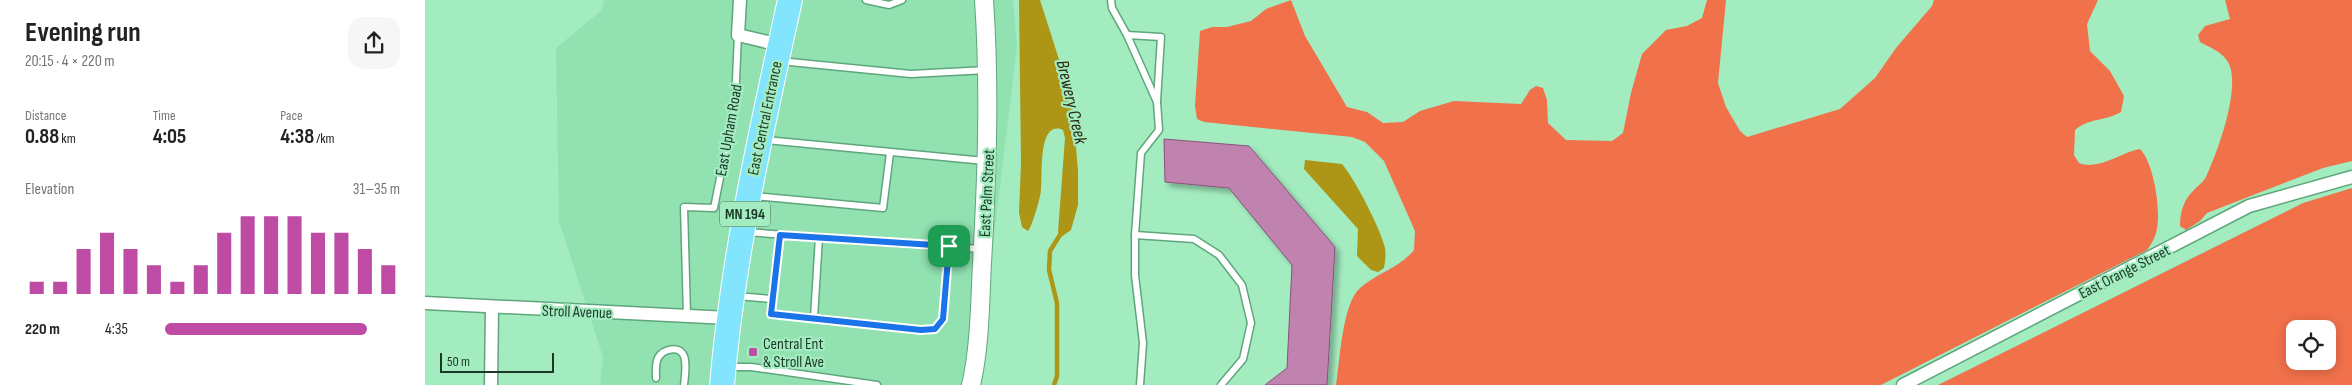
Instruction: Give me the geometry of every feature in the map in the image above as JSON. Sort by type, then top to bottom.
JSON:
[{"type":"highway","name":"East Central Entrance","points":[[723,376],[731,307],[748,195],[790,0]]},
{"type":"street","name":"East Upham Road","points":[[738,35],[740,0]]},
{"type":"street","name":"East Palm Street","points":[[971,385],[979,318],[988,161],[988,70],[984,0]]},
{"type":"street","points":[[738,35],[778,53]]},
{"type":"street","name":"East Orange Street","points":[[1903,385],[2249,206],[2352,177]]},
{"type":"street","name":"Stroll Avenue","points":[[425,303],[492,308],[687,315],[731,307]]},
{"type":"street","points":[[491,385],[492,308]]},
{"type":"lane","points":[[866,0],[889,5],[902,0]]},
{"type":"lane","points":[[1111,0],[1112,8],[1127,35],[1157,102]]},
{"type":"lane","name":"East Upham Road","points":[[687,315],[684,207],[714,208],[735,102],[738,35]]},
{"type":"lane","points":[[1127,35],[1161,37],[1157,102],[1159,130],[1141,153],[1135,235],[1135,275],[1143,343],[1140,385]]},
{"type":"lane","points":[[778,53],[805,65],[911,74],[988,70]]},
{"type":"lane","points":[[759,139],[988,161]]},
{"type":"lane","points":[[748,195],[883,208],[890,153]]},
{"type":"lane","points":[[743,231],[983,250]]},
{"type":"lane","points":[[780,235],[771,314],[921,330],[935,329],[943,319],[949,246]]},
{"type":"lane","points":[[1135,235],[1193,239],[1219,255],[1242,285],[1251,323],[1243,359],[1221,385]]},
{"type":"lane","points":[[814,318],[819,238]]},
{"type":"lane","points":[[731,307],[773,299]]},
{"type":"lane","points":[[656,378],[657,361],[660,354],[667,350],[679,351],[683,354],[685,363],[684,385]]},
{"type":"lane","points":[[723,376],[751,367],[877,385]]},
{"type":"shaded area","points":[[604,0],[1013,0],[1017,46],[976,385],[600,385],[603,357],[559,221],[556,48],[602,10]]},
{"type":"shaded area","points":[[1291,0],[1305,36],[1347,107],[1367,112],[1383,123],[1403,122],[1420,111],[1454,101],[1521,104],[1530,90],[1536,86],[1543,88],[1547,100],[1548,123],[1566,140],[1612,141],[1623,133],[1631,93],[1642,54],[1666,30],[1687,26],[1702,18],[1707,0],[1726,0],[1718,83],[1726,107],[1740,131],[1747,137],[1840,109],[1875,78],[1896,48],[1932,6],[1934,0],[2098,0],[2087,24],[2090,51],[2110,71],[2124,96],[2121,112],[2091,121],[2075,130],[2074,155],[2079,163],[2094,165],[2140,149],[2153,176],[2158,213],[2156,233],[2147,250],[1881,385],[1336,385],[1346,319],[1354,296],[1360,288],[1402,261],[1414,250],[1415,231],[1384,161],[1365,142],[1352,137],[1204,122],[1197,119],[1195,106],[1200,31],[1212,27],[1227,27],[1251,21],[1266,9]]},
{"type":"shaded area","points":[[2225,0],[2352,0],[2352,161],[2323,168],[2207,213],[2200,221],[2186,230],[2180,226],[2183,207],[2190,195],[2206,177],[2221,137],[2230,103],[2232,73],[2228,62],[2212,48],[2200,42],[2198,35],[2205,26],[2230,19]]},
{"type":"shaded area","points":[[2352,188],[2352,385],[1938,385],[2303,203]]},
{"type":"water","points":[[1019,0],[1040,0],[1072,100],[1078,171],[1078,205],[1071,230],[1061,237],[1058,232],[1065,138],[1063,130],[1055,129],[1049,133],[1045,141],[1038,205],[1028,231],[1022,227],[1019,213],[1021,163]]},
{"type":"water","points":[[1305,160],[1342,164],[1367,205],[1383,240],[1385,251],[1384,268],[1378,272],[1371,270],[1357,256],[1358,229],[1304,169]]},
{"type":"building","points":[[1164,139],[1249,146],[1335,247],[1327,385],[1265,385],[1287,368],[1292,265],[1229,188],[1165,182]]},
{"type":"waterway","name":"Brewery Creek","points":[[1054,385],[1057,376],[1057,303],[1049,270],[1050,251],[1063,230]]},
{"type":"place","name":"Central Ent & Stroll Ave","points":[[753,352]]},
{"type":"route","points":[[780,235],[949,246],[943,319],[935,329],[921,330],[771,314],[780,235]]}]
